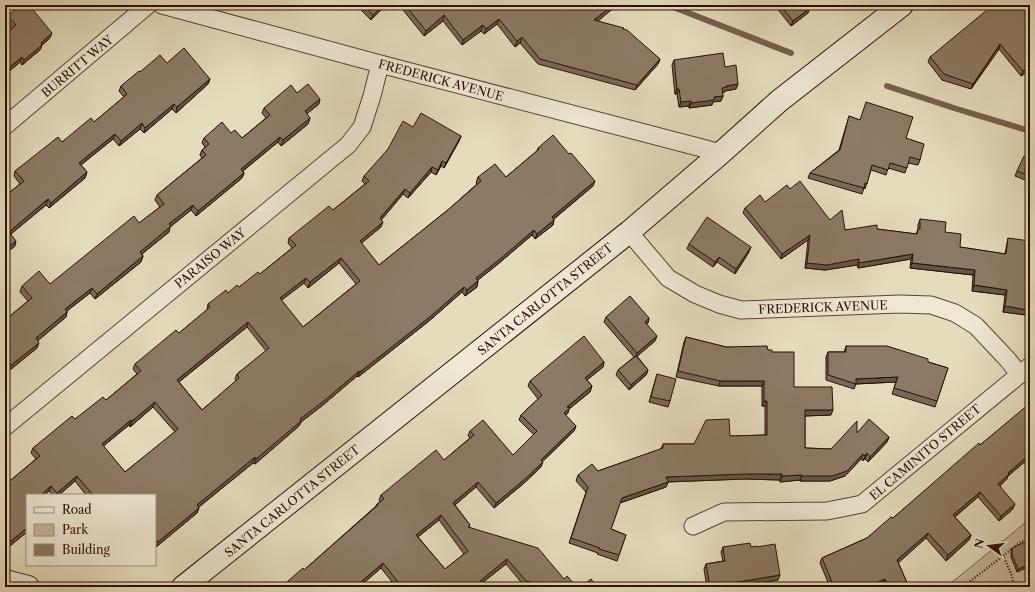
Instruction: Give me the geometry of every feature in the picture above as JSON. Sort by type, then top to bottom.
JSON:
[{"type":"street","name":"BURRITT WAY","points":[[5,126],[148,5]]},
{"type":"street","name":"FREDERICK AVENUE","points":[[162,5],[720,153]]},
{"type":"street","name":"SANTA CARLOTTA STREET","points":[[183,587],[629,232],[779,100],[902,5]]},
{"type":"street","name":"PARAISO WAY","points":[[5,427],[348,145],[362,127],[380,64]]},
{"type":"street","name":"FREDERICK AVENUE","points":[[629,232],[668,278],[695,294],[718,304],[741,310],[900,304],[931,305],[955,313],[976,326],[1008,360],[1024,370]]},
{"type":"street","name":"EL CAMINITO STREET","points":[[693,526],[724,512],[827,512],[862,504],[1024,370]]},
{"type":"street","points":[[5,581],[28,587]]},
{"type":"path","points":[[962,587],[1022,541],[1030,543]]},
{"type":"path","points":[[1003,555],[1012,576],[1014,587]]},
{"type":"green space","points":[[1030,519],[1030,587],[946,587]]},
{"type":"building","points":[[20,5],[29,5],[52,33],[41,43],[42,45],[24,60],[22,57],[6,70],[5,35],[16,25],[8,16]]},
{"type":"building","points":[[363,5],[383,5],[373,15]]},
{"type":"building","points":[[405,5],[613,5],[594,20],[624,28],[623,29],[627,30],[660,59],[637,85],[540,59],[522,37],[517,41],[499,19],[486,29],[483,25],[463,40],[444,15],[426,31]]},
{"type":"building","points":[[780,5],[808,5],[810,8],[793,21]]},
{"type":"building","points":[[993,5],[1030,5],[1030,66],[1023,71],[1000,44],[973,84],[944,74],[930,57]]},
{"type":"building","points":[[184,48],[210,79],[177,107],[174,104],[145,128],[142,123],[121,141],[115,134],[79,163],[87,172],[51,203],[48,199],[9,232],[16,241],[5,250],[5,196],[24,181],[15,171],[58,137],[62,142],[91,118],[94,122],[127,94],[121,86],[160,55],[167,63]]},
{"type":"building","points":[[723,53],[725,67],[736,65],[738,84],[722,88],[723,96],[714,97],[714,100],[691,103],[691,101],[681,102],[679,89],[677,89],[674,60]]},
{"type":"building","points":[[308,84],[320,99],[305,111],[310,118],[283,140],[280,137],[241,169],[244,173],[198,211],[193,205],[169,224],[171,226],[140,252],[143,256],[97,294],[92,288],[65,309],[67,312],[36,338],[39,343],[5,370],[5,320],[32,298],[22,286],[39,271],[50,284],[134,216],[139,223],[164,204],[157,195],[206,155],[202,150],[209,144],[204,138],[222,122],[231,133],[235,130],[242,138],[270,115],[264,108],[291,85],[297,93]]},
{"type":"building","points":[[866,102],[913,117],[906,138],[924,144],[920,160],[910,157],[907,168],[890,163],[888,170],[872,165],[867,184],[865,183],[864,188],[810,173],[840,150],[849,116],[860,120]]},
{"type":"building","points":[[421,113],[461,136],[446,163],[442,161],[438,170],[432,167],[410,193],[405,189],[380,218],[383,222],[360,241],[379,265],[449,209],[481,181],[478,177],[495,164],[506,177],[553,135],[595,181],[552,217],[554,220],[537,234],[534,230],[476,278],[478,281],[467,290],[464,287],[431,316],[360,372],[359,371],[300,419],[301,421],[256,459],[255,457],[197,505],[199,508],[158,542],[156,540],[156,494],[92,494],[77,476],[57,493],[51,486],[42,494],[26,494],[26,529],[5,546],[5,482],[6,484],[40,456],[33,448],[72,416],[75,419],[103,397],[106,400],[141,371],[135,364],[176,330],[179,333],[210,307],[208,304],[226,290],[228,293],[237,285],[239,287],[258,272],[260,274],[296,245],[289,238],[329,206],[333,210],[369,181],[364,176],[388,149],[403,121],[413,127]],"holes":[[[341,258],[360,281],[303,327],[280,298],[306,278],[310,282]],[[248,322],[269,348],[237,374],[239,378],[202,410],[177,380]],[[155,402],[178,429],[125,472],[102,444]]]},
{"type":"building","points":[[1024,156],[1030,159],[1030,176],[1017,171]]},
{"type":"building","points":[[800,181],[830,220],[842,210],[845,230],[877,225],[877,229],[917,234],[918,229],[920,229],[920,219],[946,222],[945,232],[961,234],[960,247],[1006,254],[1008,238],[1030,241],[1026,270],[1030,266],[1028,310],[1005,306],[1007,290],[974,285],[975,270],[912,263],[913,254],[859,263],[859,259],[827,265],[807,263],[810,235],[782,254],[745,208],[760,195],[765,202],[787,185],[790,189]]},
{"type":"building","points":[[707,217],[751,247],[736,269],[719,257],[715,262],[689,244]]},
{"type":"building","points":[[630,296],[649,318],[645,322],[657,336],[637,353],[606,317]]},
{"type":"building","points":[[584,336],[604,362],[585,378],[592,386],[567,407],[570,408],[564,413],[576,426],[541,460],[543,462],[525,479],[496,503],[478,482],[453,503],[470,525],[468,527],[538,548],[564,579],[567,576],[577,587],[534,587],[529,581],[527,582],[507,559],[480,581],[482,584],[478,587],[402,587],[383,563],[355,587],[290,587],[291,586],[287,582],[303,568],[304,570],[378,505],[377,504],[384,499],[381,495],[436,450],[444,460],[474,435],[470,431],[483,420],[513,455],[537,431],[521,415],[542,395],[530,381]],"holes":[[[441,515],[468,551],[445,569],[416,535]]]},
{"type":"building","points":[[686,337],[726,347],[767,346],[768,350],[772,350],[772,352],[794,352],[794,387],[832,387],[833,410],[805,410],[805,448],[831,449],[857,421],[857,433],[869,419],[889,437],[870,457],[867,453],[865,456],[863,454],[847,471],[832,476],[747,474],[666,477],[668,482],[622,498],[611,529],[626,535],[619,555],[571,538],[588,487],[578,475],[592,464],[598,471],[663,448],[663,444],[694,444],[706,420],[729,419],[730,436],[767,435],[767,401],[764,401],[764,381],[720,381],[678,371]]},
{"type":"building","points":[[846,346],[887,346],[928,359],[928,362],[948,368],[937,401],[894,388],[898,377],[856,379],[856,384],[828,375],[828,352],[846,352]]},
{"type":"building","points":[[636,356],[648,370],[631,385],[618,370]]},
{"type":"building","points":[[657,374],[676,379],[670,401],[651,397]]},
{"type":"building","points":[[1029,404],[1030,454],[998,484],[1015,504],[1001,516],[980,492],[953,515],[971,535],[948,555],[928,533],[897,560],[908,585],[903,587],[889,587],[885,579],[866,587],[834,587],[822,558],[867,538],[891,517],[893,518],[979,443],[980,445]]},
{"type":"building","points":[[1027,541],[1030,548],[1030,564],[1018,569],[1012,555],[1012,548]]},
{"type":"building","points":[[750,543],[751,547],[775,544],[780,575],[732,583],[731,587],[710,587],[706,564],[725,561],[723,547]]},
{"type":"building","points":[[591,579],[597,587],[581,587]]},
{"type":"waterway","points":[[668,5],[791,53]]},
{"type":"waterway","points":[[887,86],[1030,131]]}]
